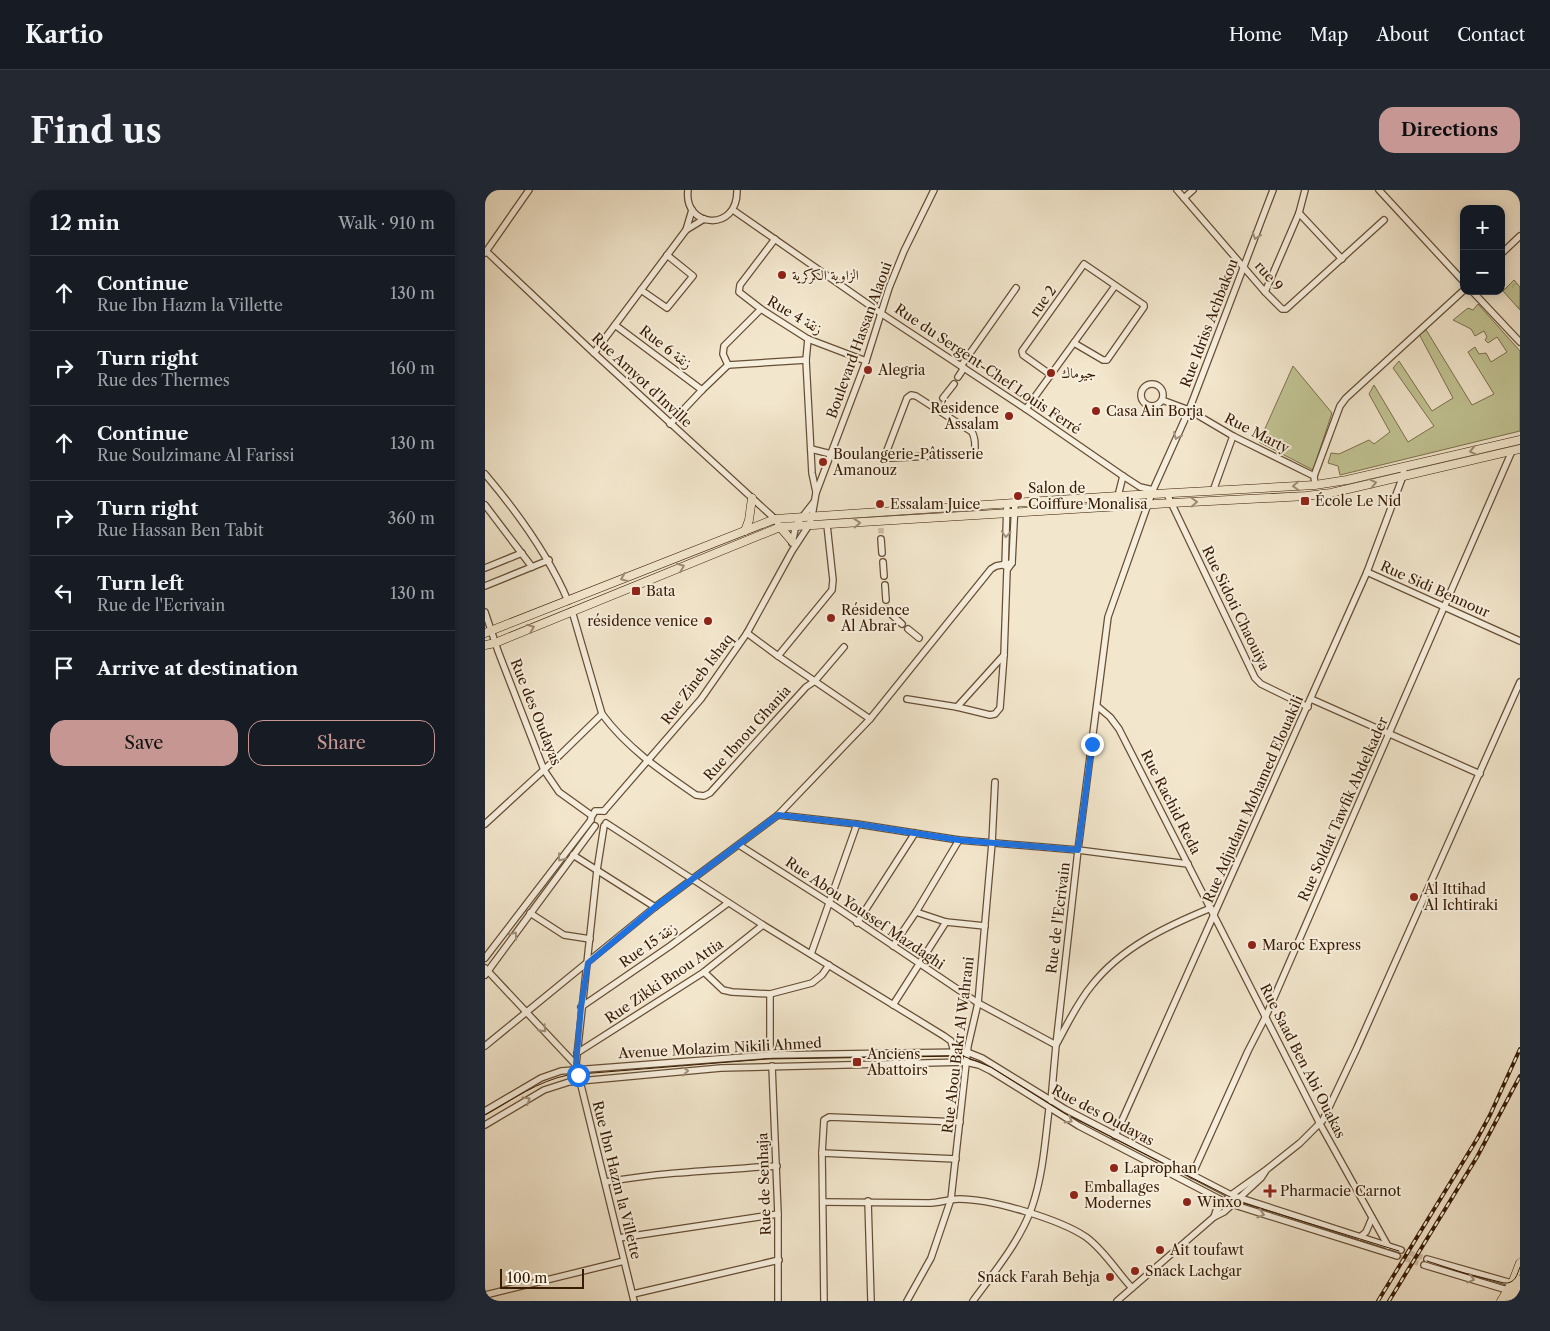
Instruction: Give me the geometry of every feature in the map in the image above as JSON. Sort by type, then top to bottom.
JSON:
[{"type":"main road","points":[[485,645],[780,527],[796,525],[880,525],[1011,513],[1312,496],[1520,440]]},
{"type":"main road","points":[[488,632],[775,519],[1152,493],[1167,494],[1315,485],[1516,450]]},
{"type":"main road","points":[[745,530],[751,511],[752,498]]},
{"type":"main road","points":[[780,527],[792,542]]},
{"type":"main road","points":[[1510,1301],[1516,1286],[1520,1263]]},
{"type":"main road","points":[[1501,1301],[1516,1286]]},
{"type":"street","points":[[486,252],[529,190]]},
{"type":"street","points":[[688,190],[689,204],[692,210],[704,219],[720,220],[733,210],[737,200],[737,190]]},
{"type":"street","name":"Boulevard Hassan Alaoui","points":[[809,525],[816,493],[866,361],[895,271],[934,190]]},
{"type":"street","name":"rue 9","points":[[1177,190],[1265,292],[1285,310],[1342,259]]},
{"type":"street","points":[[1184,198],[1193,190]]},
{"type":"street","name":"Rue Idriss Achbakou","points":[[1147,505],[1189,410],[1273,190]]},
{"type":"street","points":[[1265,292],[1299,213],[1305,190]]},
{"type":"street","points":[[1379,190],[1460,278]]},
{"type":"street","points":[[594,353],[686,230],[692,210]]},
{"type":"street","name":"Rue du Sergent-Chef Louis Ferré","points":[[733,210],[881,314],[1026,409],[1123,476],[1152,493]]},
{"type":"street","points":[[1299,213],[1342,259],[1384,220]]},
{"type":"street","points":[[686,230],[704,219]]},
{"type":"street","points":[[1505,250],[1520,236]]},
{"type":"street","name":"Rue 4 زنقة","points":[[775,239],[740,285],[739,292],[761,310],[808,339],[866,361]]},
{"type":"street","name":"Rue Amyot d'Inville","points":[[486,252],[775,519],[780,527]]},
{"type":"street","points":[[641,290],[667,308],[693,276],[667,256]]},
{"type":"street","name":"rue 2","points":[[1051,375],[1023,355],[1022,351],[1078,273],[1085,264],[1115,286]]},
{"type":"street","points":[[1026,409],[1074,342],[1115,286],[1145,306],[1107,360],[1103,360],[1074,342]]},
{"type":"street","points":[[958,377],[1016,288]]},
{"type":"street","points":[[1315,485],[1314,476],[1337,413],[1345,398],[1460,294]]},
{"type":"street","points":[[1476,295],[1520,342]]},
{"type":"street","points":[[728,365],[723,354],[724,346],[761,310]]},
{"type":"street","name":"Rue 6 زنقة","points":[[615,324],[702,390]]},
{"type":"street","points":[[808,339],[806,360],[812,473],[816,493]]},
{"type":"street","points":[[670,424],[728,365],[806,360]]},
{"type":"street","points":[[943,398],[954,384]]},
{"type":"street","points":[[909,396],[916,396],[937,407],[971,432],[974,437],[974,454],[886,457],[909,396]]},
{"type":"street","name":"Rue Marty","points":[[1162,400],[1189,410],[1233,436],[1314,476]]},
{"type":"street","points":[[1213,491],[1233,436]]},
{"type":"street","points":[[811,449],[831,454]]},
{"type":"street","name":"Rue Soldat Tawfik Abdelkader","points":[[1193,1175],[1248,1051],[1266,1016],[1389,733],[1516,450]]},
{"type":"street","name":"Rue Adjudant Mohamed Elouakili","points":[[1115,1136],[1215,916],[1367,572],[1404,471]]},
{"type":"street","points":[[485,474],[536,540],[549,560],[568,601]]},
{"type":"street","points":[[1118,496],[1123,476]]},
{"type":"street","name":"Rue Sidoti Chaouiya","points":[[1167,494],[1255,678],[1261,684],[1308,707]]},
{"type":"street","name":"Boulevard Hassan Alaoui","points":[[802,516],[814,502]]},
{"type":"street","points":[[907,699],[991,715],[998,712],[1005,655],[1007,570],[1012,563],[1011,503]]},
{"type":"street","points":[[485,505],[532,567]]},
{"type":"street","name":"Rue de l'Ecrivain","points":[[1051,1101],[1078,850],[1110,609],[1147,505]]},
{"type":"street","points":[[1007,570],[1003,564],[1011,513]]},
{"type":"street","name":"Rue Zineb Ishaq","points":[[791,550],[796,525],[802,516]]},
{"type":"street","name":"Rue Zineb Ishaq","points":[[604,811],[701,699],[747,633],[791,550],[809,525]]},
{"type":"street","points":[[778,656],[832,590],[833,580],[827,525]]},
{"type":"street","points":[[881,539],[882,553]]},
{"type":"street","points":[[485,568],[522,553]]},
{"type":"street","points":[[485,586],[549,560]]},
{"type":"street","points":[[883,562],[884,576]]},
{"type":"street","points":[[485,1046],[655,907],[778,815],[870,718],[927,645],[984,577],[996,566],[1012,563]]},
{"type":"street","name":"Rue Sidi Bennour","points":[[1367,572],[1520,641]]},
{"type":"street","points":[[885,585],[886,600]]},
{"type":"street","points":[[888,609],[902,624]]},
{"type":"street","points":[[572,611],[602,714],[609,724],[647,761]]},
{"type":"street","name":"Rue des Oudayas","points":[[485,612],[488,632],[495,642],[544,770],[559,792],[591,817]]},
{"type":"street","points":[[908,629],[919,638]]},
{"type":"street","points":[[747,633],[870,718]]},
{"type":"street","points":[[815,681],[844,647]]},
{"type":"street","points":[[957,707],[1005,655]]},
{"type":"street","name":"Rue Ibnou Ghania","points":[[647,761],[695,794],[707,795],[806,687],[815,681]]},
{"type":"street","points":[[1213,1217],[1216,1211],[1231,1196],[1266,1170],[1320,1124],[1361,1039],[1520,682]]},
{"type":"street","points":[[1311,699],[1480,774]]},
{"type":"street","name":"Rue Rachid Reda","points":[[1097,706],[1119,728],[1215,916]]},
{"type":"street","points":[[485,824],[602,714]]},
{"type":"street","name":"Rue Abou Bakr Al Wahrani","points":[[907,1301],[931,1258],[951,1200],[967,1052],[978,1003],[992,843],[995,782]]},
{"type":"street","points":[[485,958],[598,810],[604,811],[607,815],[605,825]]},
{"type":"street","points":[[778,815],[857,824],[959,840],[1078,850],[1188,864]]},
{"type":"street","points":[[591,817],[595,826]]},
{"type":"street","points":[[811,954],[857,824]]},
{"type":"street","points":[[595,826],[605,825],[693,879],[763,926],[945,1036],[951,1041],[954,1052]]},
{"type":"street","name":"Rue Ibn Hazm la Villette","points":[[605,825],[597,870],[576,1067],[634,1301]]},
{"type":"street","points":[[576,1067],[526,1011],[486,971],[595,826]]},
{"type":"street","points":[[857,923],[915,833]]},
{"type":"street","points":[[893,946],[916,912],[959,840]]},
{"type":"street","name":"Rue Abou Youssef Mazdaghi","points":[[739,845],[830,903],[978,1003],[1056,1045]]},
{"type":"street","points":[[573,855],[655,907]]},
{"type":"street","name":"Rue 15 زنقة","points":[[581,1007],[670,946],[728,903]]},
{"type":"street","points":[[1056,1045],[1092,984],[1111,965],[1136,945],[1211,908]]},
{"type":"street","points":[[916,912],[946,922],[985,926]]},
{"type":"street","points":[[530,913],[565,935],[590,939]]},
{"type":"street","name":"Rue Saad Ben Abi Ouakas","points":[[1215,916],[1320,1124],[1388,1246]]},
{"type":"street","points":[[893,1005],[946,922]]},
{"type":"street","name":"Rue Zikki Bnou Attia","points":[[577,1054],[704,972],[763,926]]},
{"type":"street","points":[[704,972],[723,990],[770,994],[812,983],[822,975],[829,965]]},
{"type":"street","points":[[770,994],[770,1055]]},
{"type":"street","points":[[945,1036],[947,1052]]},
{"type":"street","name":"Rue des Oudayas","points":[[967,1052],[982,1058],[1051,1101],[1115,1136],[1231,1196],[1401,1250]]},
{"type":"street","name":"Avenue Molazim Nikili Ahmed","points":[[485,1111],[546,1076],[576,1067],[770,1055],[967,1052]]},
{"type":"street","name":"Rue des Oudayas","points":[[966,1062],[979,1065],[991,1071],[1079,1126],[1225,1202],[1397,1256]]},
{"type":"street","name":"Avenue Molazim Nikili Ahmed","points":[[485,1125],[544,1090],[559,1084],[579,1081],[721,1068],[966,1062]]},
{"type":"street","name":"Rue de Senhaja","points":[[772,1066],[777,1166],[779,1301]]},
{"type":"street","points":[[973,1301],[1008,1252],[1030,1212],[1040,1178],[1049,1109]]},
{"type":"street","points":[[825,1301],[823,1120],[829,1117],[960,1122]]},
{"type":"street","points":[[822,1153],[956,1159]]},
{"type":"street","points":[[606,1182],[671,1173],[777,1166]]},
{"type":"street","points":[[1117,1301],[1213,1217],[1221,1214],[1232,1205],[1261,1178],[1266,1170]]},
{"type":"street","points":[[823,1202],[931,1203],[951,1200],[973,1200],[1030,1212],[1085,1237],[1110,1261],[1132,1288]]},
{"type":"street","points":[[868,1201],[871,1301]]},
{"type":"street","points":[[619,1238],[778,1214]]},
{"type":"street","points":[[1360,1237],[1366,1233],[1372,1218]]},
{"type":"street","points":[[1427,1258],[1516,1286]]},
{"type":"street","points":[[633,1294],[779,1260]]},
{"type":"street","points":[[485,1294],[624,1261]]},
{"type":"street","points":[[1424,1265],[1516,1286]]},
{"type":"green space","points":[[1514,280],[1520,287],[1520,310],[1505,293],[1505,289]]},
{"type":"green space","points":[[1478,304],[1520,351],[1520,431],[1340,475],[1338,466],[1328,463],[1331,453],[1339,454],[1369,440],[1374,444],[1390,432],[1369,394],[1374,385],[1408,442],[1434,426],[1393,368],[1399,361],[1432,411],[1453,398],[1419,334],[1425,328],[1472,405],[1494,394],[1468,352],[1475,347],[1479,354],[1486,353],[1491,362],[1507,352],[1497,337],[1488,343],[1485,340],[1487,337],[1484,331],[1475,336],[1471,329],[1453,320],[1468,308],[1473,310]]},
{"type":"green space","points":[[1293,366],[1332,413],[1313,470],[1259,442]]},
{"type":"tunnel","points":[[938,406],[943,398]]},
{"type":"tunnel","points":[[881,528],[881,539]]},
{"type":"tunnel","points":[[1401,1250],[1427,1259]]},
{"type":"tunnel","points":[[1397,1256],[1424,1265]]},
{"type":"tram line","points":[[485,1115],[536,1086],[568,1075],[767,1059],[963,1056],[991,1067],[1064,1113],[1240,1202],[1399,1251]]},
{"type":"tram line","points":[[1427,1261],[1504,1283],[1511,1282],[1517,1276],[1520,1267]]},
{"type":"railway","points":[[1378,1301],[1477,1139],[1520,1049]]},
{"type":"railway","points":[[1389,1301],[1477,1157],[1520,1076]]},
{"type":"place","name":"الزاوية الكركرية","points":[[782,275]]},
{"type":"place","name":"Alegria","points":[[868,370]]},
{"type":"place","name":"جيوماك","points":[[1051,373]]},
{"type":"place","name":"Casa Ain Borja","points":[[1096,411]]},
{"type":"place","name":"Résidence Assalam","points":[[1009,416]]},
{"type":"place","name":"Boulangerie-Pâtisserie Amanouz","points":[[823,462]]},
{"type":"place","name":"Salon de Coiffure Monalisa","points":[[1018,496]]},
{"type":"place","name":"École Le Nid","points":[[1305,501]]},
{"type":"place","name":"Essalam Juice","points":[[880,504]]},
{"type":"place","name":"Bata","points":[[636,591]]},
{"type":"place","name":"Résidence Al Abrar","points":[[831,618]]},
{"type":"place","name":"résidence venice","points":[[708,621]]},
{"type":"place","name":"Al Ittihad Al Ichtiraki","points":[[1414,897]]},
{"type":"place","name":"Maroc Express","points":[[1252,945]]},
{"type":"place","name":"Anciens Abattoirs","points":[[857,1062]]},
{"type":"place","name":"Laprophan","points":[[1114,1168]]},
{"type":"place","name":"Pharmacie Carnot","points":[[1270,1191]]},
{"type":"place","name":"Emballages Modernes","points":[[1074,1195]]},
{"type":"place","name":"Winxo","points":[[1187,1202]]},
{"type":"place","name":"Ait toufawt","points":[[1160,1250]]},
{"type":"place","name":"Snack Lachgar","points":[[1135,1271]]},
{"type":"place","name":"Snack Farah Behja","points":[[1110,1277]]},
{"type":"route","points":[[578,1075],[576,1064],[581,1007],[588,963],[655,907],[778,815],[857,824],[959,840],[1078,850],[1092,744]]}]
